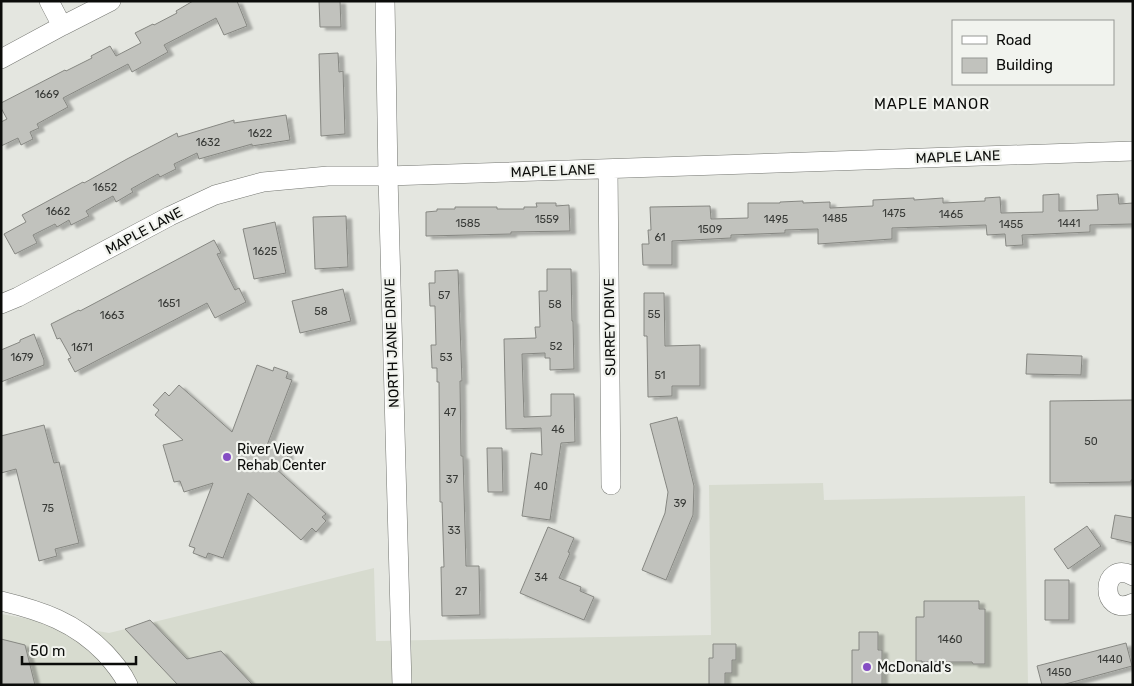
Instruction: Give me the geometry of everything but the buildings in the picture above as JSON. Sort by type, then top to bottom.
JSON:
[{"type":"street","points":[[49,1],[62,26]]},
{"type":"street","points":[[1,59],[110,1]]},
{"type":"street","name":"NORTH JANE DRIVE","points":[[385,1],[402,685]]},
{"type":"street","name":"MAPLE LANE","points":[[1,304],[18,297],[170,216],[215,195],[264,182],[328,176],[388,176],[1133,151]]},
{"type":"street","name":"SURREY DRIVE","points":[[608,169],[611,485]]},
{"type":"street","points":[[1133,576],[1125,572],[1114,576],[1107,589],[1110,599],[1114,602],[1123,606],[1133,602]]},
{"type":"street","points":[[1,601],[30,608],[76,628],[97,645],[118,667],[128,685]]},
{"type":"shaded area","points":[[823,483],[824,500],[1025,496],[1028,685],[1,685],[1,614],[109,633],[374,568],[376,641],[711,635],[709,485]]},
{"type":"place","name":"River View Rehab Center","points":[[227,457]]},
{"type":"place","name":"McDonald's","points":[[867,667]]},
{"type":"district","name":"MAPLE MANOR","points":[[932,104]]}]
